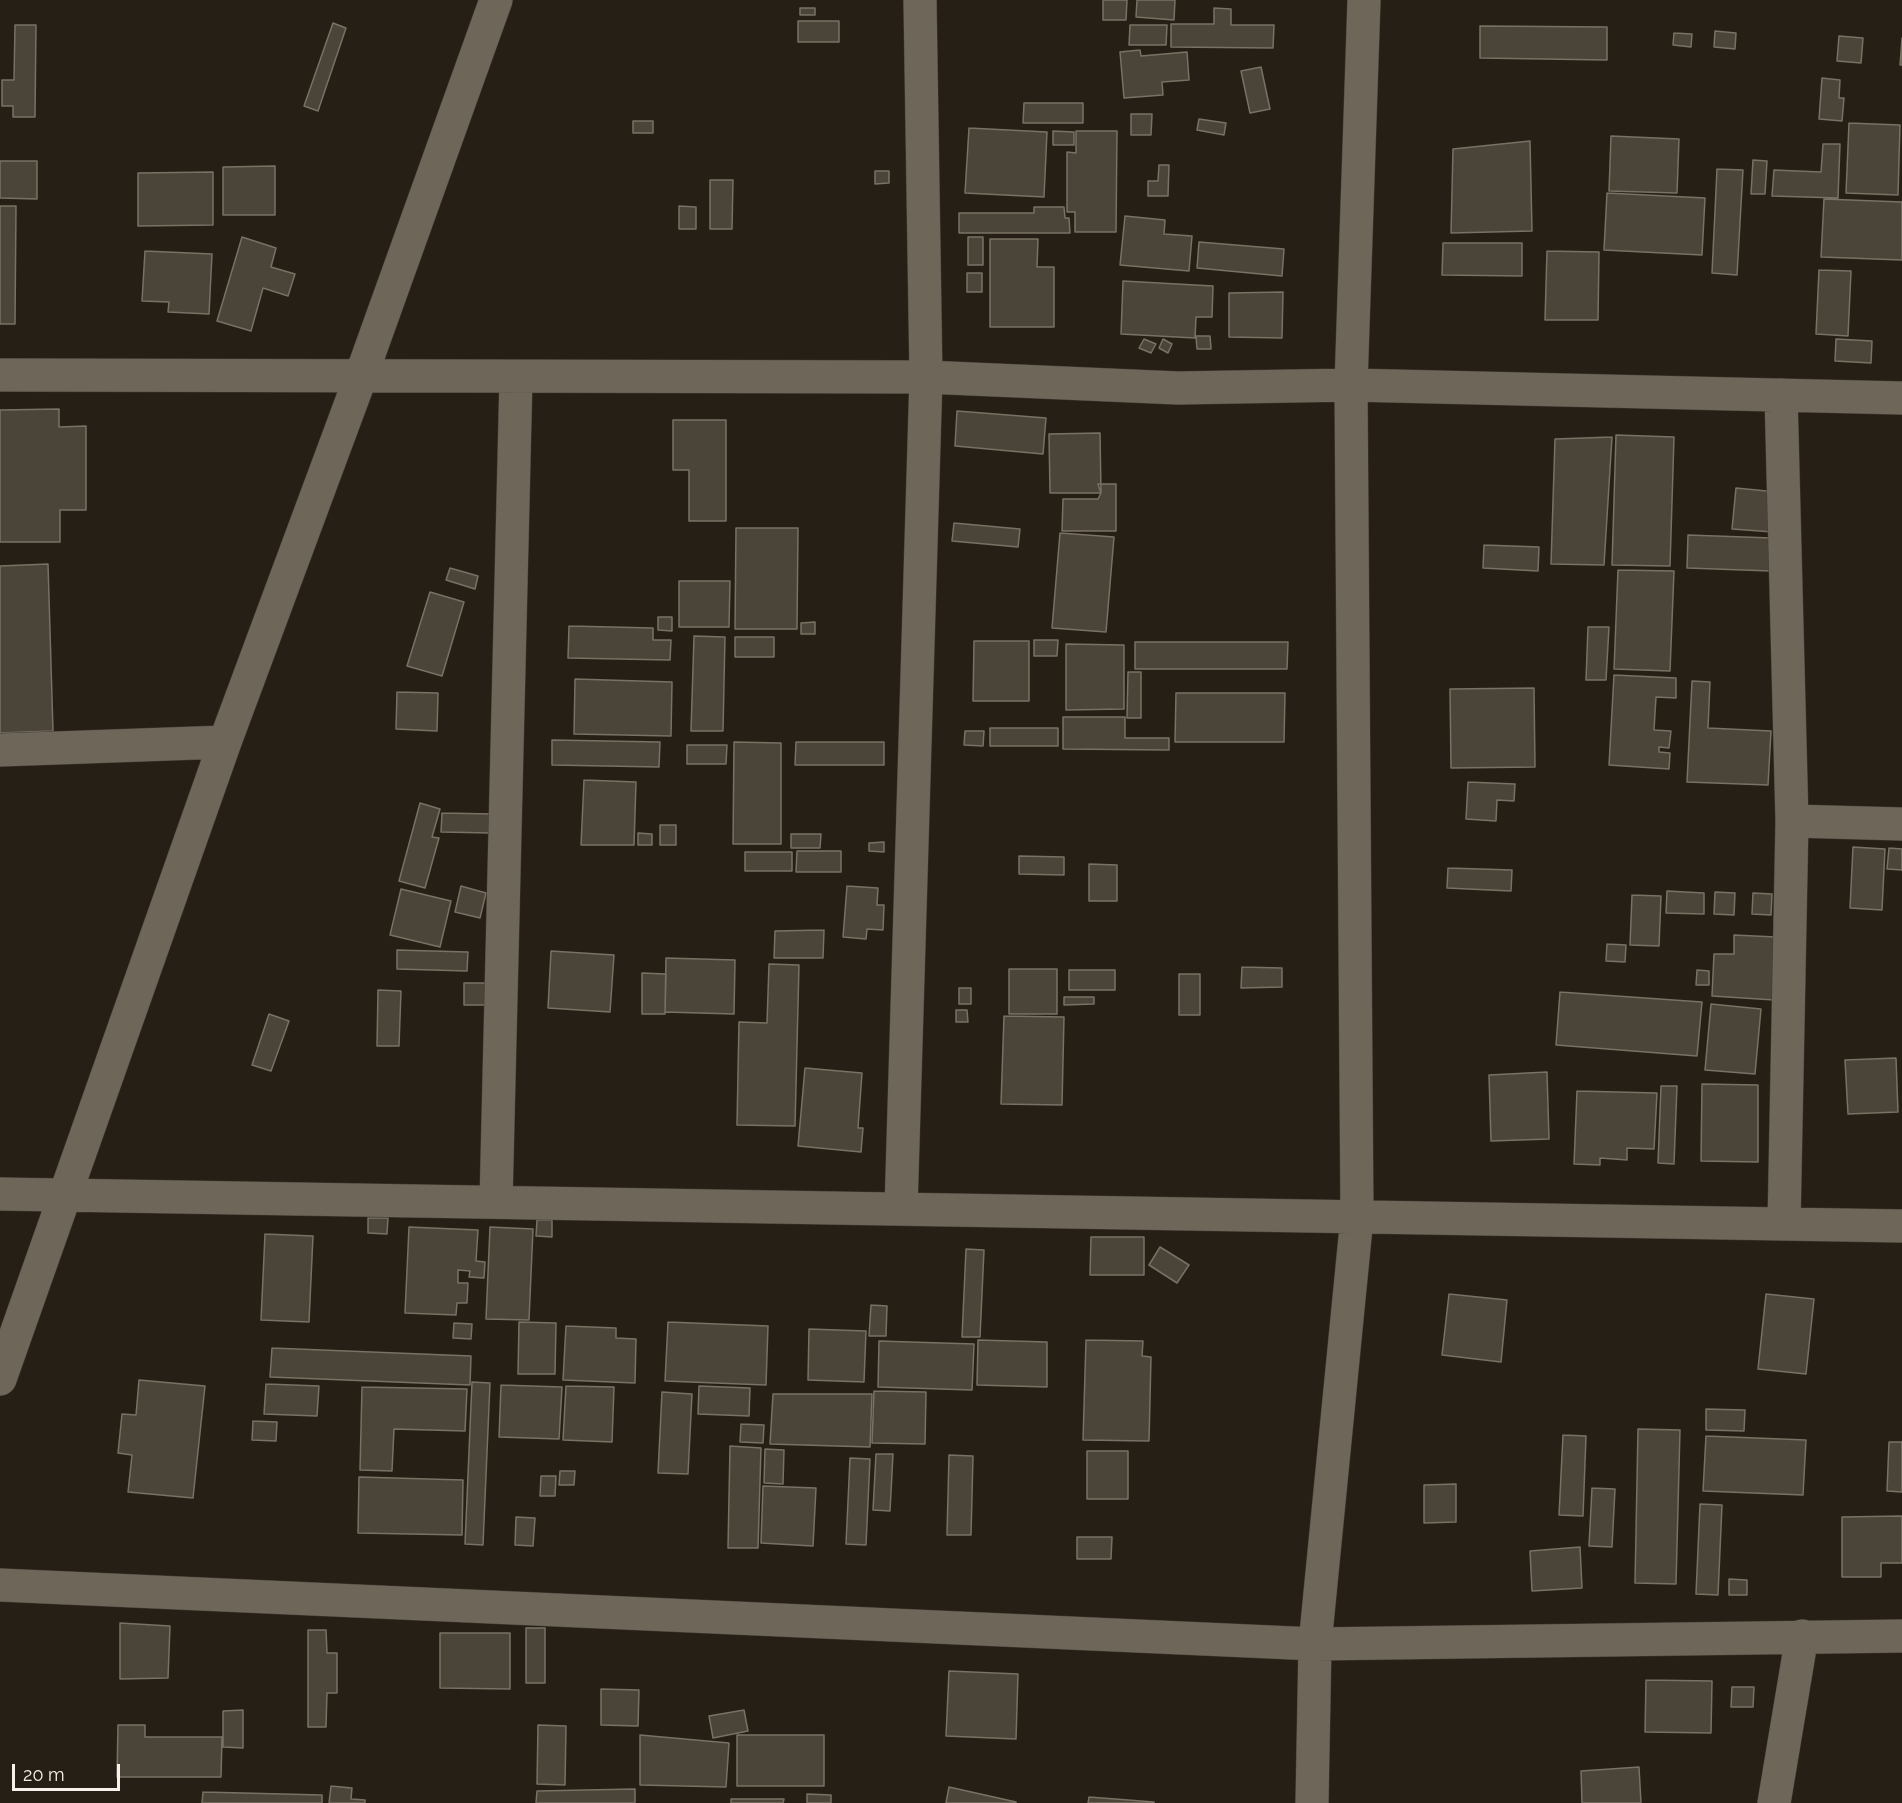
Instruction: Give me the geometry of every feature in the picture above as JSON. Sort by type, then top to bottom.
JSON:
[{"type":"street","points":[[0,1378],[225,742],[361,376],[496,0]]},
{"type":"street","points":[[901,1209],[926,377],[920,0]]},
{"type":"street","points":[[1312,1803],[1315,1644],[1357,1217],[1352,385],[1364,0]]},
{"type":"street","points":[[0,375],[926,377],[1178,388],[1352,385],[1902,398]]},
{"type":"street","points":[[496,1202],[516,377]]},
{"type":"street","points":[[1781,395],[1792,821],[1784,1224]]},
{"type":"street","points":[[0,750],[225,742]]},
{"type":"street","points":[[1792,821],[1902,824]]},
{"type":"street","points":[[0,1194],[1902,1226]]},
{"type":"street","points":[[0,1586],[1315,1644],[1902,1636]]},
{"type":"street","points":[[1774,1803],[1802,1636]]},
{"type":"building","points":[[1103,0],[1127,0],[1126,20],[1103,20]]},
{"type":"building","points":[[1137,0],[1175,0],[1174,20],[1136,17]]},
{"type":"building","points":[[800,8],[815,8],[815,15],[800,15]]},
{"type":"building","points":[[1214,8],[1231,9],[1231,25],[1274,25],[1273,48],[1171,47],[1171,24],[1214,24]]},
{"type":"building","points":[[798,21],[839,21],[839,42],[798,42]]},
{"type":"building","points":[[333,23],[346,28],[318,111],[304,106]]},
{"type":"building","points":[[15,25],[36,25],[35,117],[13,117],[13,106],[2,106],[2,80],[14,80]]},
{"type":"building","points":[[1130,25],[1167,25],[1166,45],[1129,45]]},
{"type":"building","points":[[1480,26],[1607,27],[1607,60],[1480,58]]},
{"type":"building","points":[[1715,31],[1736,33],[1735,49],[1714,47]]},
{"type":"building","points":[[1674,33],[1692,34],[1691,47],[1673,45]]},
{"type":"building","points":[[1839,36],[1863,38],[1861,63],[1837,61]]},
{"type":"building","points":[[1902,38],[1902,65],[1900,65]]},
{"type":"building","points":[[1140,50],[1141,56],[1187,52],[1189,80],[1162,82],[1163,95],[1124,98],[1120,52]]},
{"type":"building","points":[[1261,67],[1270,109],[1250,113],[1241,71]]},
{"type":"building","points":[[1822,78],[1840,80],[1839,98],[1844,98],[1842,121],[1819,119]]},
{"type":"building","points":[[1024,103],[1083,103],[1083,123],[1023,123]]},
{"type":"building","points":[[1131,114],[1152,114],[1151,135],[1131,135]]},
{"type":"building","points":[[1199,119],[1226,123],[1224,135],[1197,130]]},
{"type":"building","points":[[633,121],[653,121],[653,133],[633,133]]},
{"type":"building","points":[[1849,123],[1900,125],[1898,195],[1846,193]]},
{"type":"building","points":[[969,128],[1047,132],[1044,197],[965,193]]},
{"type":"building","points":[[1053,131],[1074,132],[1074,145],[1053,145]]},
{"type":"building","points":[[1076,131],[1117,131],[1116,232],[1075,232],[1075,212],[1067,212],[1067,152],[1076,153]]},
{"type":"building","points":[[1611,136],[1679,139],[1677,193],[1609,191]]},
{"type":"building","points":[[1530,141],[1532,231],[1451,233],[1453,149]]},
{"type":"building","points":[[1823,144],[1840,144],[1838,198],[1772,196],[1774,170],[1821,172]]},
{"type":"building","points":[[1753,160],[1767,161],[1765,194],[1751,194]]},
{"type":"building","points":[[0,161],[37,161],[37,199],[0,198]]},
{"type":"building","points":[[1159,165],[1169,165],[1168,196],[1148,196],[1148,181],[1158,181]]},
{"type":"building","points":[[275,166],[275,215],[223,215],[223,167]]},
{"type":"building","points":[[1717,169],[1743,170],[1737,275],[1712,273]]},
{"type":"building","points":[[875,171],[889,171],[889,183],[875,184]]},
{"type":"building","points":[[213,172],[213,225],[138,226],[138,173]]},
{"type":"building","points":[[710,180],[733,180],[732,229],[710,229]]},
{"type":"building","points":[[1607,193],[1705,198],[1702,255],[1604,250]]},
{"type":"building","points":[[1824,199],[1902,202],[1902,260],[1821,257]]},
{"type":"building","points":[[0,206],[16,206],[15,324],[0,324]]},
{"type":"building","points":[[679,206],[696,207],[696,229],[679,229]]},
{"type":"building","points":[[1034,207],[1064,207],[1065,218],[1069,218],[1070,233],[959,233],[959,213],[1034,213]]},
{"type":"building","points":[[1125,216],[1165,220],[1164,234],[1192,236],[1189,271],[1120,265]]},
{"type":"building","points":[[242,237],[276,248],[271,267],[295,274],[288,296],[263,288],[251,331],[217,321]]},
{"type":"building","points":[[968,237],[983,237],[983,265],[968,265]]},
{"type":"building","points":[[990,239],[1038,239],[1037,267],[1054,267],[1054,327],[990,327]]},
{"type":"building","points":[[1199,242],[1284,249],[1282,276],[1197,268]]},
{"type":"building","points":[[1443,243],[1522,243],[1522,276],[1442,275]]},
{"type":"building","points":[[145,251],[212,254],[209,314],[168,312],[169,302],[142,301]]},
{"type":"building","points":[[1547,251],[1599,252],[1598,320],[1545,320]]},
{"type":"building","points":[[1819,270],[1851,271],[1848,336],[1816,334]]},
{"type":"building","points":[[967,273],[982,273],[982,292],[967,292]]},
{"type":"building","points":[[1123,281],[1213,286],[1212,317],[1196,317],[1195,338],[1121,334]]},
{"type":"building","points":[[1283,292],[1282,338],[1229,337],[1229,293]]},
{"type":"building","points":[[1196,336],[1210,336],[1211,349],[1197,349]]},
{"type":"building","points":[[1144,339],[1156,344],[1151,353],[1139,348]]},
{"type":"building","points":[[1163,339],[1172,344],[1168,353],[1159,348]]},
{"type":"building","points":[[1836,339],[1872,341],[1871,363],[1835,361]]},
{"type":"building","points":[[59,409],[59,427],[86,426],[86,510],[60,510],[60,542],[0,542],[0,410]]},
{"type":"building","points":[[957,411],[1046,418],[1043,454],[955,446]]},
{"type":"building","points":[[673,420],[726,420],[726,521],[689,521],[689,470],[673,470]]},
{"type":"building","points":[[1100,433],[1101,493],[1050,493],[1049,434]]},
{"type":"building","points":[[1616,435],[1674,437],[1670,566],[1612,565]]},
{"type":"building","points":[[1612,437],[1604,565],[1551,564],[1555,439]]},
{"type":"building","points":[[1098,484],[1116,484],[1116,531],[1062,531],[1063,499],[1098,499],[1101,493]]},
{"type":"building","points":[[1736,488],[1777,492],[1773,532],[1732,529]]},
{"type":"building","points":[[954,523],[1020,529],[1018,547],[952,541]]},
{"type":"building","points":[[736,528],[798,528],[797,629],[735,629]]},
{"type":"building","points":[[1060,533],[1114,537],[1106,632],[1052,628]]},
{"type":"building","points":[[1688,535],[1772,538],[1771,571],[1687,568]]},
{"type":"building","points":[[1484,545],[1539,547],[1538,571],[1483,568]]},
{"type":"building","points":[[48,564],[53,731],[0,733],[0,566]]},
{"type":"building","points":[[450,568],[478,576],[475,589],[446,580]]},
{"type":"building","points":[[1618,570],[1674,571],[1670,671],[1614,669]]},
{"type":"building","points":[[679,581],[730,581],[729,627],[679,627]]},
{"type":"building","points":[[430,592],[464,602],[442,676],[407,666]]},
{"type":"building","points":[[658,617],[672,617],[672,631],[658,630]]},
{"type":"building","points":[[815,622],[815,634],[801,634],[801,623]]},
{"type":"building","points":[[569,626],[653,628],[653,640],[671,640],[670,660],[568,658]]},
{"type":"building","points":[[1588,627],[1609,627],[1606,680],[1586,680]]},
{"type":"building","points":[[694,636],[725,637],[723,731],[691,731]]},
{"type":"building","points":[[735,637],[774,637],[774,657],[735,657]]},
{"type":"building","points":[[1034,640],[1058,640],[1057,656],[1034,656]]},
{"type":"building","points":[[974,641],[1029,641],[1029,701],[973,701]]},
{"type":"building","points":[[1135,642],[1288,642],[1287,669],[1135,669]]},
{"type":"building","points":[[1066,644],[1124,645],[1124,709],[1066,710]]},
{"type":"building","points":[[1128,672],[1141,672],[1141,718],[1127,718]]},
{"type":"building","points":[[1614,675],[1676,678],[1676,698],[1656,697],[1654,730],[1671,731],[1669,748],[1659,747],[1659,752],[1670,753],[1669,769],[1609,765]]},
{"type":"building","points":[[575,679],[672,682],[671,736],[574,734]]},
{"type":"building","points":[[1692,681],[1710,682],[1708,728],[1771,731],[1768,785],[1687,782]]},
{"type":"building","points":[[1534,688],[1535,767],[1451,768],[1450,689]]},
{"type":"building","points":[[397,692],[438,693],[437,731],[396,729]]},
{"type":"building","points":[[1176,693],[1285,693],[1284,742],[1175,742]]},
{"type":"building","points":[[1063,717],[1125,717],[1125,738],[1169,738],[1169,750],[1063,749]]},
{"type":"building","points":[[990,728],[1058,728],[1058,746],[990,746]]},
{"type":"building","points":[[965,731],[984,731],[983,746],[964,745]]},
{"type":"building","points":[[552,740],[660,742],[659,767],[552,765]]},
{"type":"building","points":[[734,742],[781,743],[781,844],[733,844]]},
{"type":"building","points":[[796,742],[884,742],[884,765],[795,765]]},
{"type":"building","points":[[687,745],[727,745],[726,764],[687,764]]},
{"type":"building","points":[[584,780],[636,782],[634,845],[581,845]]},
{"type":"building","points":[[1468,782],[1515,784],[1514,801],[1497,800],[1496,821],[1466,819]]},
{"type":"building","points":[[420,803],[440,809],[432,837],[439,838],[425,888],[399,881]]},
{"type":"building","points":[[442,813],[492,814],[491,833],[441,832]]},
{"type":"building","points":[[660,825],[676,825],[676,845],[660,845]]},
{"type":"building","points":[[638,833],[652,834],[652,845],[638,845]]},
{"type":"building","points":[[791,834],[821,834],[820,848],[791,848]]},
{"type":"building","points":[[884,842],[884,852],[869,851],[869,843]]},
{"type":"building","points":[[1853,847],[1885,849],[1882,910],[1850,908]]},
{"type":"building","points":[[1889,848],[1902,849],[1902,870],[1887,869]]},
{"type":"building","points":[[797,851],[841,851],[841,872],[796,872]]},
{"type":"building","points":[[745,852],[792,852],[792,871],[745,871]]},
{"type":"building","points":[[1019,856],[1064,857],[1064,875],[1019,874]]},
{"type":"building","points":[[1089,864],[1117,865],[1117,901],[1089,901]]},
{"type":"building","points":[[1448,868],[1512,870],[1511,891],[1447,888]]},
{"type":"building","points":[[461,886],[486,893],[480,918],[455,912]]},
{"type":"building","points":[[847,886],[878,888],[877,905],[884,905],[883,930],[867,929],[866,939],[843,937]]},
{"type":"building","points":[[401,889],[451,901],[440,947],[390,935]]},
{"type":"building","points":[[1667,891],[1704,893],[1704,914],[1666,913]]},
{"type":"building","points":[[1715,892],[1735,893],[1734,915],[1714,914]]},
{"type":"building","points":[[1753,893],[1772,894],[1771,915],[1752,914]]},
{"type":"building","points":[[1632,895],[1661,896],[1659,946],[1630,945]]},
{"type":"building","points":[[824,930],[823,958],[774,958],[775,931]]},
{"type":"building","points":[[1734,935],[1776,937],[1774,1000],[1712,996],[1714,954],[1734,954]]},
{"type":"building","points":[[1607,944],[1626,945],[1625,962],[1606,961]]},
{"type":"building","points":[[397,950],[468,952],[467,971],[397,969]]},
{"type":"building","points":[[551,951],[614,955],[610,1012],[548,1008]]},
{"type":"building","points":[[666,958],[735,960],[734,1014],[665,1012]]},
{"type":"building","points":[[769,964],[799,965],[795,1126],[737,1125],[739,1022],[767,1023]]},
{"type":"building","points":[[1242,967],[1282,968],[1282,987],[1241,988]]},
{"type":"building","points":[[1009,969],[1057,969],[1057,1014],[1009,1014]]},
{"type":"building","points":[[1069,970],[1115,970],[1115,990],[1069,990]]},
{"type":"building","points":[[1697,970],[1709,971],[1709,985],[1696,985]]},
{"type":"building","points":[[642,973],[666,974],[665,1014],[642,1014]]},
{"type":"building","points":[[1179,974],[1200,974],[1200,1015],[1179,1015]]},
{"type":"building","points":[[464,983],[489,983],[488,1005],[464,1005]]},
{"type":"building","points":[[959,988],[971,988],[971,1004],[959,1004]]},
{"type":"building","points":[[378,990],[401,991],[399,1046],[377,1046]]},
{"type":"building","points":[[1560,992],[1702,1002],[1697,1056],[1556,1045]]},
{"type":"building","points":[[1064,997],[1094,997],[1094,1004],[1064,1005]]},
{"type":"building","points":[[1711,1004],[1761,1009],[1755,1074],[1705,1070]]},
{"type":"building","points":[[956,1010],[967,1010],[968,1022],[956,1022]]},
{"type":"building","points":[[269,1014],[289,1021],[271,1071],[252,1065]]},
{"type":"building","points":[[1004,1016],[1064,1017],[1062,1105],[1001,1104]]},
{"type":"building","points":[[1896,1058],[1898,1112],[1848,1114],[1845,1060]]},
{"type":"building","points":[[805,1068],[862,1073],[858,1128],[863,1128],[861,1152],[798,1146]]},
{"type":"building","points":[[1547,1072],[1549,1139],[1491,1141],[1489,1075]]},
{"type":"building","points":[[1702,1084],[1758,1085],[1758,1162],[1701,1161]]},
{"type":"building","points":[[1661,1086],[1677,1086],[1674,1164],[1658,1163]]},
{"type":"building","points":[[1577,1091],[1657,1093],[1654,1149],[1627,1148],[1627,1160],[1600,1158],[1600,1165],[1574,1164]]},
{"type":"building","points":[[368,1218],[388,1218],[387,1234],[368,1233]]},
{"type":"building","points":[[537,1220],[552,1220],[552,1237],[536,1236]]},
{"type":"building","points":[[409,1227],[478,1230],[476,1261],[485,1262],[484,1278],[469,1277],[470,1271],[458,1270],[458,1283],[468,1283],[467,1303],[457,1303],[456,1315],[405,1313]]},
{"type":"building","points":[[490,1227],[533,1229],[529,1320],[486,1319]]},
{"type":"building","points":[[265,1234],[313,1236],[309,1322],[261,1320]]},
{"type":"building","points":[[1091,1237],[1144,1237],[1144,1275],[1090,1275]]},
{"type":"building","points":[[1160,1247],[1189,1265],[1177,1283],[1149,1265]]},
{"type":"building","points":[[966,1249],[984,1250],[980,1337],[962,1337]]},
{"type":"building","points":[[1449,1294],[1507,1300],[1501,1362],[1442,1355]]},
{"type":"building","points":[[1766,1294],[1814,1299],[1806,1374],[1758,1369]]},
{"type":"building","points":[[871,1305],[887,1306],[886,1336],[869,1336]]},
{"type":"building","points":[[519,1322],[556,1323],[555,1374],[518,1374]]},
{"type":"building","points":[[668,1322],[768,1326],[766,1385],[665,1381]]},
{"type":"building","points":[[454,1323],[472,1324],[471,1339],[453,1338]]},
{"type":"building","points":[[566,1326],[616,1328],[616,1338],[636,1339],[635,1383],[563,1380]]},
{"type":"building","points":[[809,1329],[866,1331],[864,1382],[808,1380]]},
{"type":"building","points":[[978,1340],[1047,1342],[1047,1387],[977,1385]]},
{"type":"building","points":[[1086,1340],[1143,1341],[1142,1356],[1151,1357],[1149,1441],[1083,1440]]},
{"type":"building","points":[[879,1341],[974,1344],[972,1390],[878,1387]]},
{"type":"building","points":[[272,1348],[471,1356],[470,1385],[270,1377]]},
{"type":"building","points":[[139,1380],[205,1386],[193,1498],[128,1492],[132,1455],[118,1453],[122,1414],[136,1415]]},
{"type":"building","points":[[472,1382],[490,1383],[483,1545],[465,1544]]},
{"type":"building","points":[[266,1384],[319,1386],[317,1416],[264,1414]]},
{"type":"building","points":[[501,1385],[562,1387],[559,1439],[499,1437]]},
{"type":"building","points":[[566,1386],[614,1387],[612,1442],[563,1440]]},
{"type":"building","points":[[699,1386],[750,1388],[749,1416],[698,1414]]},
{"type":"building","points":[[362,1387],[467,1389],[465,1431],[394,1429],[392,1471],[360,1470]]},
{"type":"building","points":[[874,1391],[926,1392],[925,1444],[872,1443]]},
{"type":"building","points":[[662,1392],[692,1394],[688,1474],[658,1473]]},
{"type":"building","points":[[773,1394],[872,1394],[870,1447],[770,1444]]},
{"type":"building","points":[[1706,1409],[1745,1410],[1744,1431],[1706,1430]]},
{"type":"building","points":[[253,1421],[277,1422],[276,1441],[252,1440]]},
{"type":"building","points":[[741,1424],[764,1425],[763,1443],[740,1442]]},
{"type":"building","points":[[1638,1429],[1680,1430],[1676,1584],[1635,1583]]},
{"type":"building","points":[[1563,1435],[1586,1436],[1583,1516],[1559,1515]]},
{"type":"building","points":[[1706,1436],[1806,1440],[1803,1495],[1703,1491]]},
{"type":"building","points":[[1889,1442],[1902,1442],[1902,1492],[1887,1491]]},
{"type":"building","points":[[730,1446],[761,1448],[758,1548],[728,1548]]},
{"type":"building","points":[[765,1449],[784,1450],[783,1484],[764,1483]]},
{"type":"building","points":[[1087,1451],[1128,1451],[1128,1499],[1087,1499]]},
{"type":"building","points":[[876,1454],[893,1454],[890,1511],[873,1510]]},
{"type":"building","points":[[949,1455],[973,1456],[971,1535],[947,1535]]},
{"type":"building","points":[[850,1458],[870,1459],[866,1545],[846,1544]]},
{"type":"building","points":[[560,1471],[575,1471],[574,1485],[559,1485]]},
{"type":"building","points":[[541,1476],[556,1476],[555,1496],[540,1496]]},
{"type":"building","points":[[359,1477],[463,1480],[462,1535],[358,1533]]},
{"type":"building","points":[[1456,1484],[1456,1522],[1424,1523],[1424,1485]]},
{"type":"building","points":[[763,1486],[816,1488],[813,1546],[761,1543]]},
{"type":"building","points":[[1592,1488],[1615,1489],[1612,1547],[1589,1546]]},
{"type":"building","points":[[1700,1504],[1722,1505],[1718,1595],[1696,1594]]},
{"type":"building","points":[[1902,1516],[1902,1563],[1881,1563],[1881,1577],[1842,1577],[1842,1517]]},
{"type":"building","points":[[516,1517],[535,1518],[533,1546],[515,1545]]},
{"type":"building","points":[[1077,1537],[1112,1537],[1111,1559],[1077,1559]]},
{"type":"building","points":[[1580,1547],[1582,1588],[1532,1591],[1530,1551]]},
{"type":"building","points":[[1729,1579],[1747,1580],[1747,1595],[1729,1595]]},
{"type":"building","points":[[120,1623],[170,1626],[168,1678],[120,1679]]},
{"type":"building","points":[[526,1628],[545,1628],[545,1683],[526,1683]]},
{"type":"building","points":[[308,1630],[326,1630],[327,1653],[337,1653],[337,1693],[327,1693],[326,1727],[308,1727]]},
{"type":"building","points":[[440,1633],[510,1633],[510,1689],[440,1688]]},
{"type":"building","points":[[949,1671],[1018,1674],[1016,1739],[946,1736]]},
{"type":"building","points":[[1646,1680],[1712,1681],[1711,1733],[1645,1732]]},
{"type":"building","points":[[1732,1687],[1754,1687],[1753,1707],[1731,1707]]},
{"type":"building","points":[[601,1689],[639,1690],[638,1726],[601,1725]]},
{"type":"building","points":[[243,1710],[243,1748],[223,1747],[223,1711]]},
{"type":"building","points":[[744,1710],[748,1731],[713,1738],[709,1716]]},
{"type":"building","points":[[118,1725],[145,1725],[145,1737],[222,1737],[221,1777],[117,1777]]},
{"type":"building","points":[[538,1725],[566,1726],[565,1785],[537,1784]]},
{"type":"building","points":[[640,1735],[729,1743],[726,1787],[640,1785]]},
{"type":"building","points":[[737,1735],[824,1735],[824,1786],[737,1786]]},
{"type":"building","points":[[1639,1767],[1641,1803],[1582,1803],[1581,1771]]},
{"type":"building","points":[[331,1786],[352,1788],[351,1799],[365,1800],[365,1803],[329,1803]]},
{"type":"building","points":[[949,1787],[1016,1802],[1016,1803],[946,1803]]},
{"type":"building","points":[[635,1789],[635,1803],[536,1803],[537,1791]]},
{"type":"building","points":[[203,1792],[322,1795],[322,1803],[202,1803]]},
{"type":"building","points":[[807,1794],[831,1795],[831,1803],[807,1803]]},
{"type":"building","points":[[1089,1797],[1154,1802],[1154,1803],[1088,1803]]},
{"type":"building","points":[[731,1799],[784,1799],[783,1803],[731,1803]]}]
